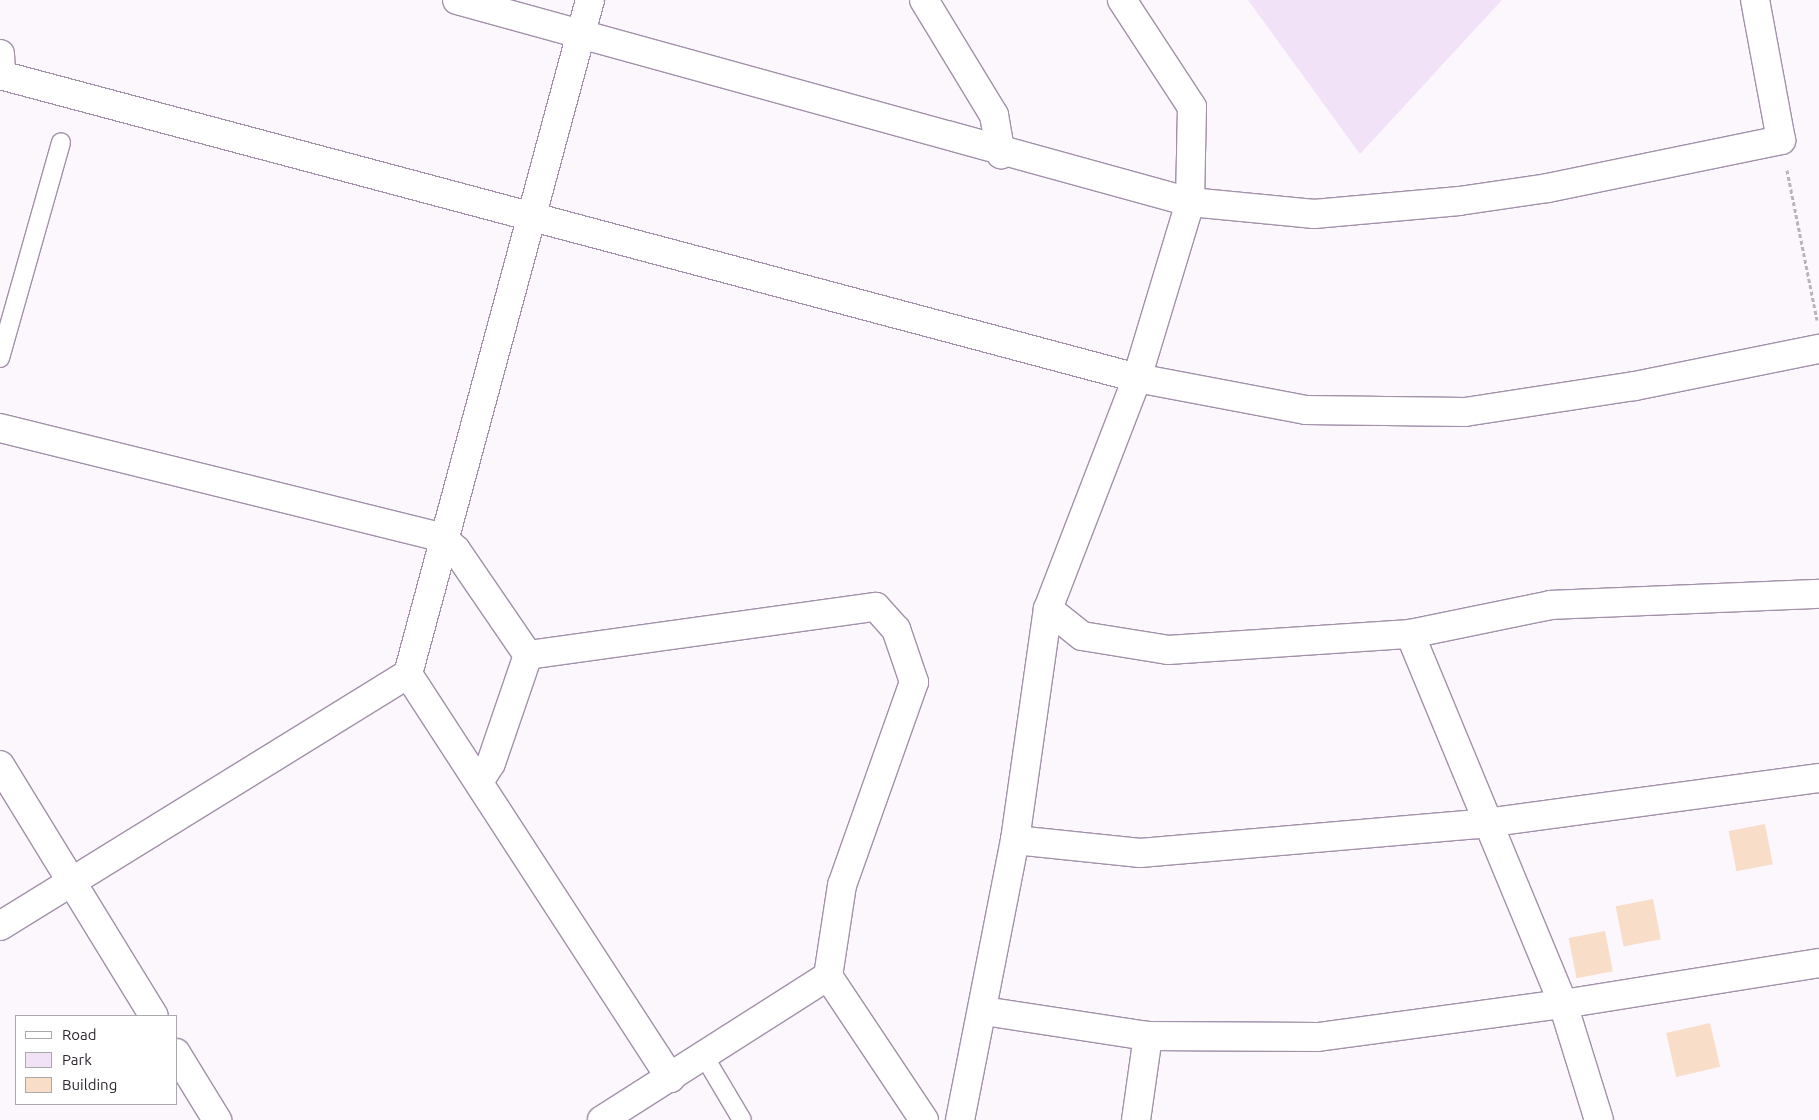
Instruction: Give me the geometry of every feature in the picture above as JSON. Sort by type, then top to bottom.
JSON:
[{"type":"street","points":[[457,0],[581,33],[1002,154],[1190,202],[1314,214],[1459,202],[1781,140],[1755,0]]},
{"type":"street","points":[[0,926],[73,883],[408,674],[443,538],[535,216],[590,0]]},
{"type":"street","points":[[924,0],[994,115],[1002,154]]},
{"type":"street","points":[[960,1120],[984,1011],[1015,840],[1048,609],[1137,378],[1190,202],[1192,108],[1122,0]]},
{"type":"street","points":[[0,68],[535,216],[1137,378],[1306,410],[1466,412],[1635,386],[1819,349]]},
{"type":"street","points":[[0,428],[443,538],[456,550],[528,655]]},
{"type":"street","points":[[1048,609],[1082,636],[1168,650],[1410,634],[1551,604],[1819,594]]},
{"type":"street","points":[[528,655],[876,607],[896,629],[914,682],[842,885],[828,976],[924,1120]]},
{"type":"street","points":[[1410,634],[1490,822],[1563,1004],[1599,1120]]},
{"type":"street","points":[[479,782],[491,763],[528,655]]},
{"type":"street","points":[[408,674],[670,1078]]},
{"type":"street","points":[[0,765],[153,1015]]},
{"type":"street","points":[[1015,840],[1140,852],[1490,822],[1819,778]]},
{"type":"street","points":[[984,1011],[1148,1036],[1318,1037],[1563,1004],[1819,963]]},
{"type":"street","points":[[602,1120],[828,976]]},
{"type":"street","points":[[1136,1120],[1148,1036]]},
{"type":"street","points":[[178,1056],[217,1120]]},
{"type":"lane","points":[[0,358],[61,142]]},
{"type":"lane","points":[[704,1056],[742,1120]]},
{"type":"path","points":[[1781,140],[1819,328]]},
{"type":"green space","points":[[1248,0],[1502,0],[1360,154]]},
{"type":"building","points":[[1765,824],[1773,864],[1737,871],[1729,831]]},
{"type":"building","points":[[1653,899],[1661,939],[1624,946],[1616,906]]},
{"type":"building","points":[[1605,931],[1613,971],[1577,978],[1569,938]]},
{"type":"building","points":[[1710,1023],[1720,1067],[1676,1077],[1666,1033]]}]
